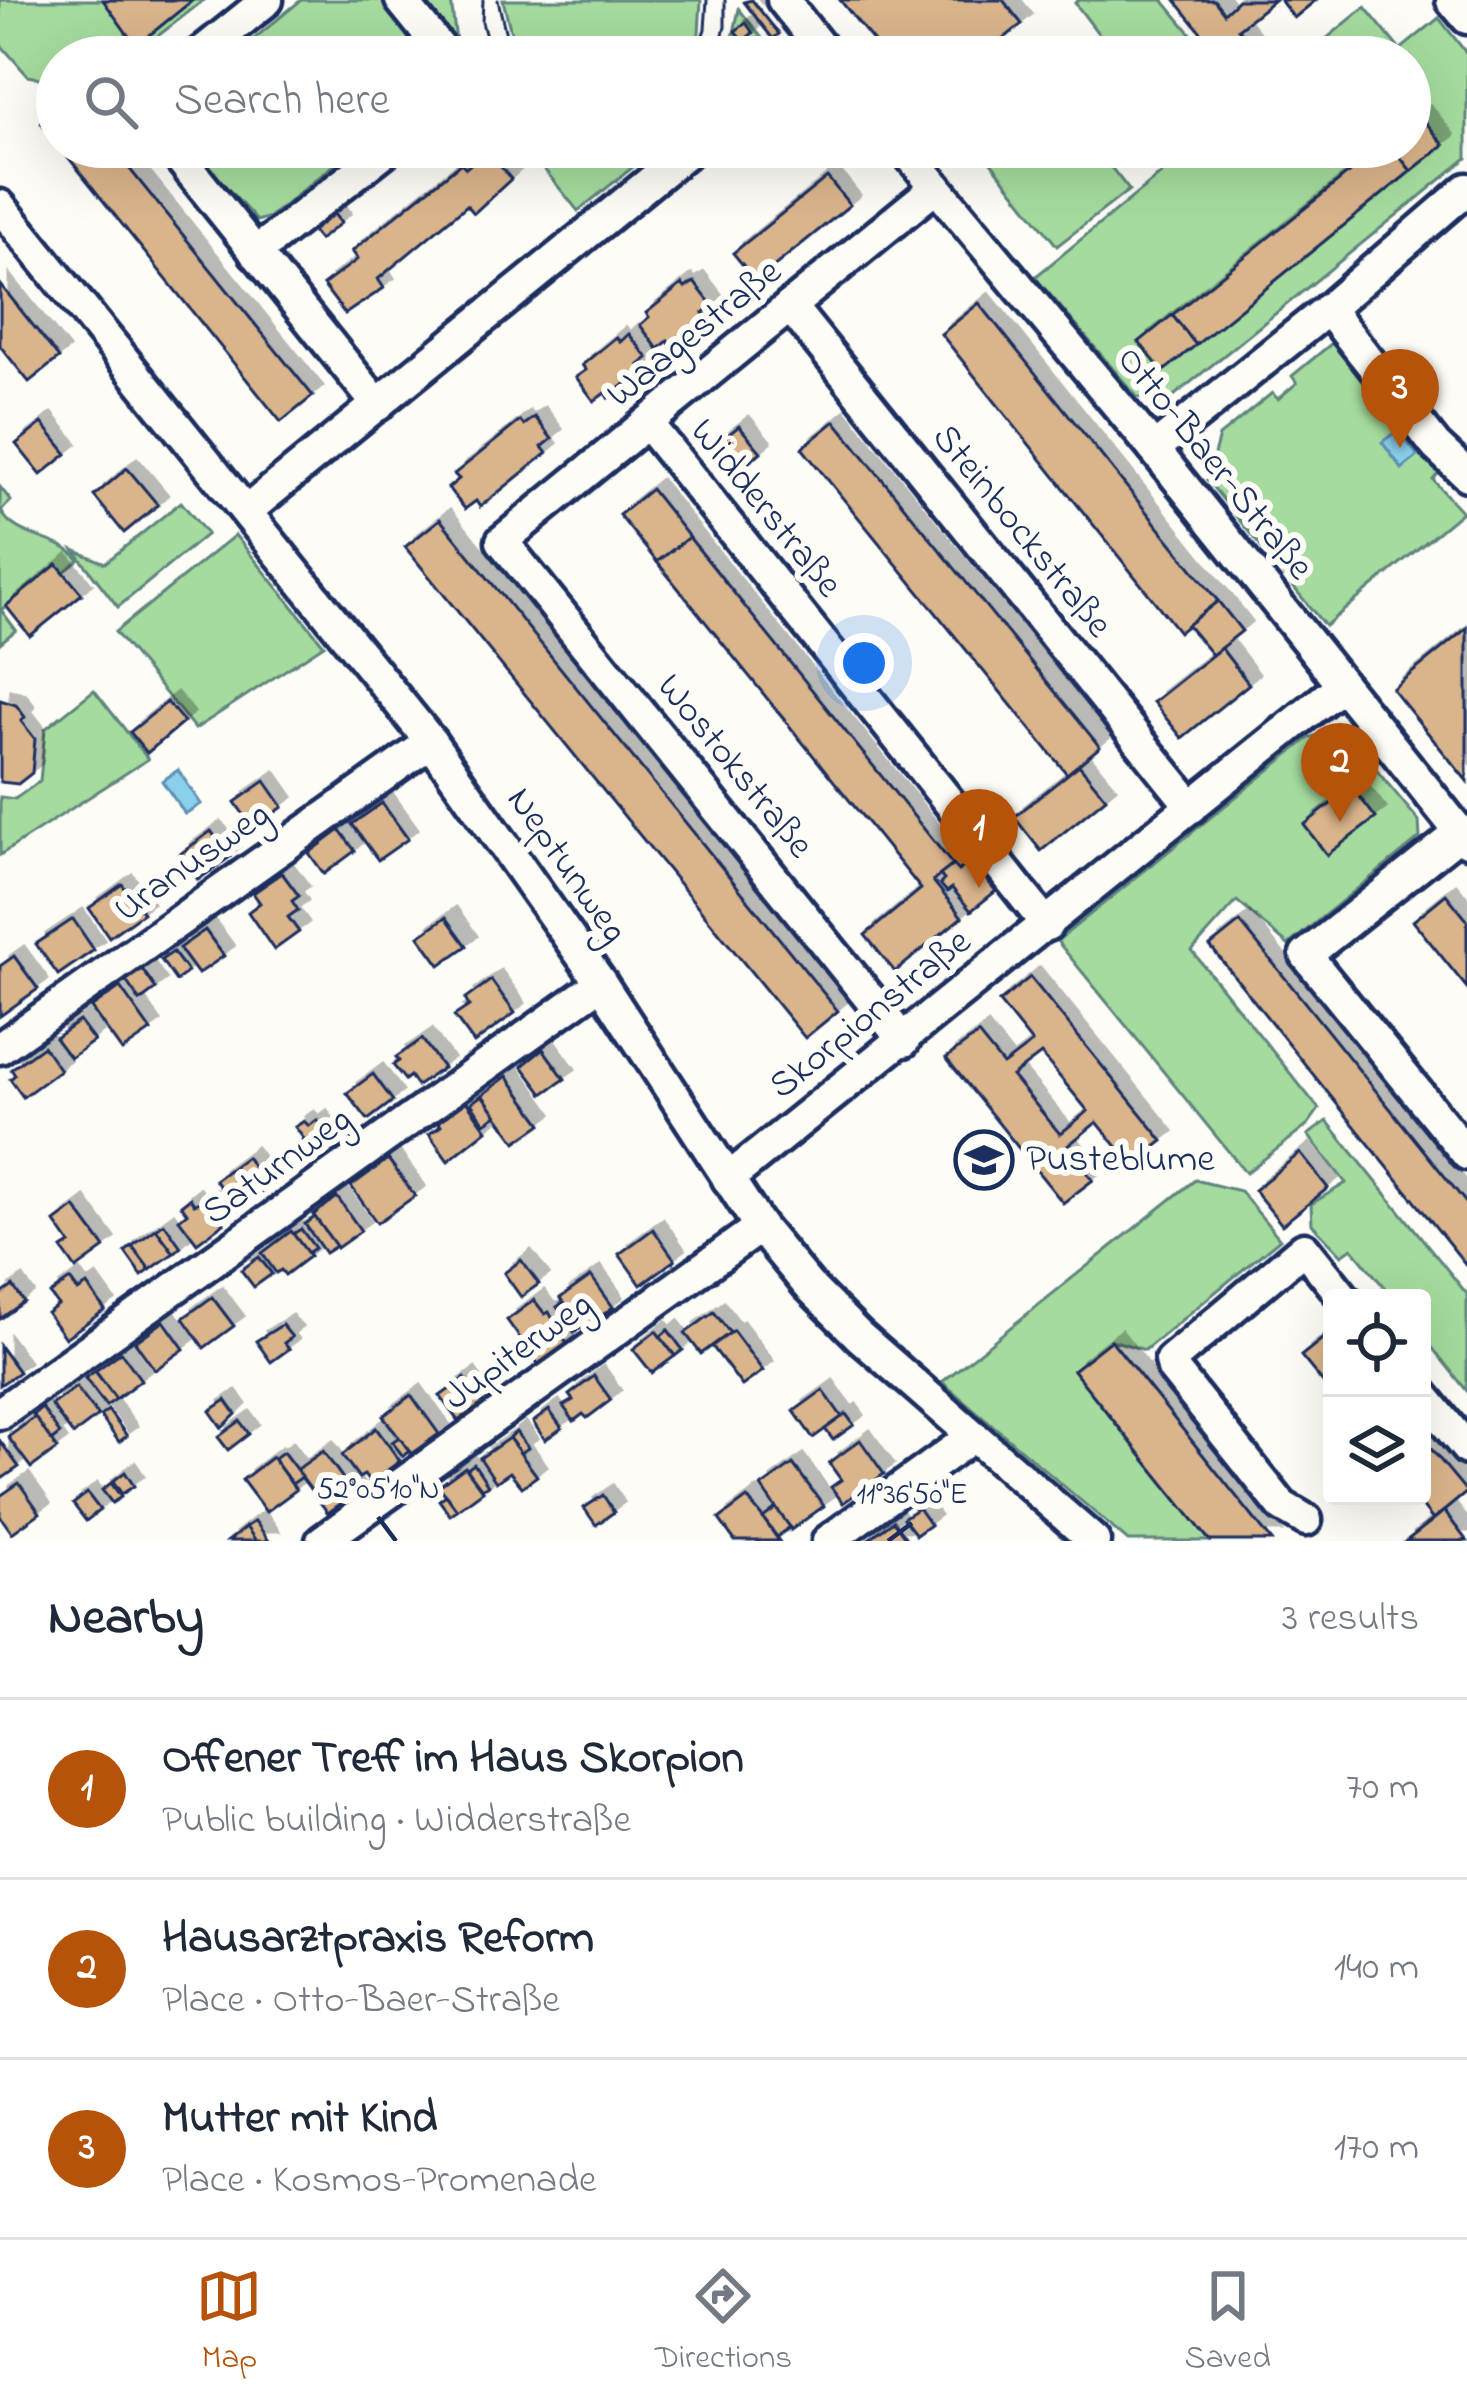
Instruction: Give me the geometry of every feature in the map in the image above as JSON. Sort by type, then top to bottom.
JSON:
[{"type":"street","points":[[222,36],[267,0]]},
{"type":"street","points":[[401,0],[430,36]]},
{"type":"street","points":[[783,0],[805,36]]},
{"type":"street","points":[[1452,0],[1467,18]]},
{"type":"street","points":[[188,168],[378,405]]},
{"type":"street","points":[[255,253],[363,168]]},
{"type":"street","points":[[248,510],[667,168]]},
{"type":"street","name":"Otto-Baer-Straße","points":[[920,168],[1154,449],[1464,837],[1306,955],[1467,1154]]},
{"type":"street","name":"Waagestraße","points":[[502,541],[936,187]]},
{"type":"street","points":[[1154,449],[1467,189]]},
{"type":"street","name":"Neptunweg","points":[[0,206],[430,742],[601,983],[760,1227],[859,1336],[1094,1541]]},
{"type":"street","name":"Steinbockstraße","points":[[790,306],[1192,807]]},
{"type":"street","points":[[1328,309],[1436,446],[1467,475]]},
{"type":"street","name":"Widderstraße","points":[[647,423],[1047,925]]},
{"type":"street","name":"Wostokstraße","points":[[502,541],[904,1040]]},
{"type":"street","name":"Skorpionstraße","points":[[728,1179],[1342,685]]},
{"type":"street","name":"Uranusweg","points":[[0,1048],[430,742]]},
{"type":"street","name":"Saturnweg","points":[[0,1413],[601,983]]},
{"type":"street","name":"Jupiterweg","points":[[322,1541],[760,1227]]},
{"type":"street","points":[[1306,1520],[1282,1506],[1173,1369],[1172,1360],[1304,1248],[1337,1289]]},
{"type":"street","points":[[1424,1397],[1467,1449]]},
{"type":"street","points":[[828,1541],[972,1437]]},
{"type":"green space","points":[[0,0],[204,0],[158,36],[36,36],[36,77],[28,76],[0,44]]},
{"type":"green space","points":[[301,0],[393,0],[422,36],[257,36]]},
{"type":"green space","points":[[409,0],[451,0],[455,36],[440,36]]},
{"type":"green space","points":[[503,0],[701,0],[698,36],[512,36]]},
{"type":"green space","points":[[1163,0],[1193,36],[1100,36],[1075,3]]},
{"type":"green space","points":[[1365,7],[1389,36],[1330,36]]},
{"type":"green space","points":[[739,9],[760,36],[733,36]]},
{"type":"green space","points":[[1439,18],[1467,54],[1467,158],[1169,400],[1137,397],[1035,277],[1168,168],[1355,168],[1140,342],[1163,371],[1415,168],[1431,168],[1431,155],[1444,145],[1431,137],[1431,36],[1417,36]]},
{"type":"green space","points":[[209,168],[330,168],[270,217],[257,221]]},
{"type":"green space","points":[[543,168],[632,168],[578,211]]},
{"type":"green space","points":[[996,168],[1112,168],[1129,190],[1057,246]]},
{"type":"green space","points":[[1337,339],[1441,470],[1433,480],[1462,512],[1325,626],[1207,480],[1219,436],[1272,393],[1278,399],[1297,383],[1292,376]]},
{"type":"green space","points":[[0,487],[11,501],[1,511],[8,520],[79,560],[64,572],[57,564],[1,610],[16,630],[0,643]]},
{"type":"green space","points":[[181,502],[207,534],[118,607],[74,550],[105,563]]},
{"type":"green space","points":[[235,535],[324,645],[195,729],[115,632]]},
{"type":"green space","points":[[94,690],[148,759],[0,855],[0,797],[15,799],[40,781],[45,729]]},
{"type":"green space","points":[[1329,731],[1348,736],[1419,821],[1420,838],[1288,945],[1237,901],[1192,951],[1319,1109],[1307,1126],[1246,1173],[1057,941],[1309,738]]},
{"type":"green space","points":[[1327,1121],[1467,1294],[1467,1391],[1431,1346],[1431,1289],[1386,1289],[1352,1248],[1342,1255],[1312,1224],[1311,1204],[1346,1183],[1308,1135]]},
{"type":"green space","points":[[1195,1180],[1240,1191],[1280,1239],[1145,1350],[1111,1340],[1073,1370],[1210,1541],[1128,1541],[942,1382]]},
{"type":"water","points":[[1398,430],[1418,456],[1402,469],[1382,442]]},
{"type":"water","points":[[178,770],[201,804],[185,814],[162,781]]},
{"type":"building","points":[[103,0],[193,0],[148,36],[129,36]]},
{"type":"building","points":[[752,0],[779,34],[771,36],[744,2]]},
{"type":"building","points":[[840,0],[1003,0],[1022,24],[1007,36],[869,36]]},
{"type":"building","points":[[1175,0],[1214,0],[1224,13],[1238,0],[1274,0],[1238,29],[1244,36],[1204,36]]},
{"type":"building","points":[[1280,0],[1316,0],[1294,18]]},
{"type":"building","points":[[746,23],[753,33],[739,36],[735,31]]},
{"type":"building","points":[[1431,129],[1444,145],[1431,155]]},
{"type":"building","points":[[77,168],[129,168],[313,396],[281,422]]},
{"type":"building","points":[[455,168],[502,168],[511,179],[474,213],[467,205],[378,279],[384,288],[345,314],[323,285],[358,259],[352,251]]},
{"type":"building","points":[[1355,168],[1411,171],[1196,345],[1172,315]]},
{"type":"building","points":[[827,177],[850,205],[756,281],[733,253]]},
{"type":"building","points":[[330,209],[341,223],[319,240],[308,226]]},
{"type":"building","points":[[694,282],[712,305],[703,313],[708,319],[672,347],[668,341],[658,349],[640,325],[649,317],[646,313],[682,284],[685,288]]},
{"type":"building","points":[[0,284],[59,358],[29,382],[0,346]]},
{"type":"building","points":[[979,303],[1218,601],[1179,632],[941,334]]},
{"type":"building","points":[[1172,315],[1196,345],[1163,372],[1139,342]]},
{"type":"building","points":[[629,334],[648,358],[639,365],[643,370],[608,398],[605,393],[594,401],[576,377],[586,370],[582,365],[616,337],[620,342]]},
{"type":"building","points":[[535,417],[552,439],[542,447],[547,453],[480,507],[476,501],[465,509],[448,488],[459,479],[454,474],[520,421],[524,425]]},
{"type":"building","points":[[835,421],[1100,747],[1067,774],[802,448]]},
{"type":"building","points":[[42,423],[67,454],[41,475],[16,444]]},
{"type":"building","points":[[739,426],[761,452],[742,468],[720,441]]},
{"type":"building","points":[[127,468],[158,505],[124,533],[94,496]]},
{"type":"building","points":[[651,489],[689,537],[657,562],[619,515]]},
{"type":"building","points":[[440,519],[838,1011],[805,1038],[405,547]]},
{"type":"building","points":[[689,537],[953,865],[933,881],[962,917],[895,972],[865,935],[921,889],[657,562]]},
{"type":"building","points":[[57,564],[82,594],[30,636],[6,606]]},
{"type":"building","points":[[1218,601],[1242,631],[1212,655],[1187,625]]},
{"type":"building","points":[[1467,628],[1467,781],[1392,689]]},
{"type":"building","points":[[1221,648],[1249,684],[1182,738],[1153,702]]},
{"type":"building","points":[[0,700],[16,705],[35,739],[32,773],[18,784],[0,782]]},
{"type":"building","points":[[167,702],[184,722],[147,753],[130,732]]},
{"type":"building","points":[[1079,765],[1106,798],[1041,851],[1014,817]]},
{"type":"building","points":[[265,781],[283,807],[253,828],[235,802]]},
{"type":"building","points":[[1352,787],[1376,818],[1327,855],[1304,825]]},
{"type":"building","points":[[382,803],[408,839],[378,860],[352,824]]},
{"type":"building","points":[[340,830],[355,851],[324,874],[309,853]]},
{"type":"building","points":[[211,831],[230,857],[198,880],[180,854]]},
{"type":"building","points":[[971,861],[996,891],[971,911],[952,888],[947,892],[940,884],[944,880],[940,875],[953,865],[958,871]]},
{"type":"building","points":[[282,873],[299,896],[292,901],[298,910],[288,917],[299,932],[274,950],[248,912],[260,903],[253,893]]},
{"type":"building","points":[[122,884],[143,913],[109,937],[89,908]]},
{"type":"building","points":[[1446,894],[1467,920],[1467,988],[1413,921]]},
{"type":"building","points":[[446,917],[467,946],[440,965],[419,936]]},
{"type":"building","points":[[73,919],[94,950],[58,975],[36,944]]},
{"type":"building","points":[[1240,922],[1467,1204],[1467,1266],[1210,946]]},
{"type":"building","points":[[205,930],[224,956],[198,974],[179,948]]},
{"type":"building","points":[[173,952],[188,972],[176,981],[161,960]]},
{"type":"building","points":[[14,956],[38,989],[0,1016],[0,966]]},
{"type":"building","points":[[138,963],[156,989],[140,1001],[122,975]]},
{"type":"building","points":[[1030,977],[1163,1141],[1132,1165],[1097,1122],[1066,1147],[1093,1180],[1063,1203],[946,1058],[978,1034],[1003,1065],[1032,1043],[999,1002]],"holes":[[[1041,1054],[1088,1111],[1060,1134],[1012,1076]]]},
{"type":"building","points":[[491,980],[515,1013],[474,1043],[454,1016],[469,1006],[465,999]]},
{"type":"building","points":[[120,987],[151,1031],[122,1051],[91,1008]]},
{"type":"building","points":[[79,1021],[94,1041],[70,1058],[55,1038]]},
{"type":"building","points":[[422,1039],[443,1068],[417,1086],[393,1065],[399,1061],[396,1057]]},
{"type":"building","points":[[43,1046],[60,1070],[23,1097],[10,1079],[15,1075],[11,1069]]},
{"type":"building","points":[[543,1049],[565,1079],[543,1094],[522,1066]]},
{"type":"building","points":[[373,1074],[393,1101],[368,1120],[347,1093]]},
{"type":"building","points":[[507,1076],[542,1124],[516,1142],[482,1095]]},
{"type":"building","points":[[482,1095],[497,1115],[485,1123],[471,1103]]},
{"type":"building","points":[[466,1101],[487,1130],[448,1161],[429,1134]]},
{"type":"building","points":[[317,1120],[331,1140],[314,1153],[295,1127]]},
{"type":"building","points":[[304,1139],[314,1153],[305,1159],[295,1146]]},
{"type":"building","points":[[1300,1153],[1328,1188],[1282,1225],[1254,1190]]},
{"type":"building","points":[[246,1157],[268,1187],[237,1210],[215,1180]]},
{"type":"building","points":[[388,1159],[415,1196],[377,1223],[351,1186]]},
{"type":"building","points":[[337,1197],[361,1231],[337,1248],[313,1215]]},
{"type":"building","points":[[190,1198],[194,1204],[207,1200],[224,1223],[197,1243],[179,1219],[187,1213],[181,1205]]},
{"type":"building","points":[[75,1207],[105,1248],[76,1269],[62,1249],[70,1244],[55,1222]]},
{"type":"building","points":[[315,1217],[336,1246],[325,1253],[305,1224]]},
{"type":"building","points":[[164,1223],[181,1247],[174,1253],[156,1229]]},
{"type":"building","points":[[156,1229],[174,1253],[150,1270],[132,1246]]},
{"type":"building","points":[[301,1229],[315,1248],[307,1253],[293,1234]]},
{"type":"building","points":[[653,1229],[675,1260],[641,1285],[619,1254]]},
{"type":"building","points":[[291,1231],[310,1256],[285,1275],[281,1270],[276,1273],[262,1253]]},
{"type":"building","points":[[132,1246],[150,1270],[142,1276],[125,1252]]},
{"type":"building","points":[[259,1257],[272,1274],[254,1287],[241,1270]]},
{"type":"building","points":[[521,1260],[539,1284],[521,1297],[504,1273]]},
{"type":"building","points":[[591,1276],[613,1307],[583,1330],[560,1298]]},
{"type":"building","points":[[70,1280],[78,1291],[87,1285],[105,1310],[65,1338],[47,1313],[58,1305],[50,1294]]},
{"type":"building","points":[[13,1286],[24,1302],[0,1319],[0,1295]]},
{"type":"building","points":[[212,1297],[234,1326],[204,1348],[183,1318]]},
{"type":"building","points":[[534,1300],[545,1314],[549,1312],[567,1344],[539,1365],[507,1320]]},
{"type":"building","points":[[563,1303],[581,1327],[574,1332],[557,1307]]},
{"type":"building","points":[[714,1312],[730,1333],[701,1354],[685,1333]]},
{"type":"building","points":[[164,1321],[184,1349],[155,1370],[135,1342]]},
{"type":"building","points":[[282,1325],[292,1337],[284,1343],[289,1349],[271,1362],[256,1341]]},
{"type":"building","points":[[668,1330],[683,1350],[675,1356],[660,1337]]},
{"type":"building","points":[[656,1331],[675,1356],[652,1373],[633,1349]]},
{"type":"building","points":[[733,1331],[763,1371],[742,1386],[712,1346]]},
{"type":"building","points":[[1323,1338],[1323,1383],[1301,1356]]},
{"type":"building","points":[[1111,1340],[1272,1541],[1210,1541],[1073,1370]]},
{"type":"building","points":[[0,1346],[19,1372],[0,1385]]},
{"type":"building","points":[[121,1352],[141,1380],[116,1399],[95,1371]]},
{"type":"building","points":[[95,1371],[116,1399],[106,1406],[85,1378]]},
{"type":"building","points":[[594,1376],[611,1400],[587,1418],[583,1414],[574,1421],[563,1406],[573,1400],[569,1395]]},
{"type":"building","points":[[465,1378],[483,1404],[458,1421],[440,1396]]},
{"type":"building","points":[[76,1387],[98,1416],[73,1435],[51,1405]]},
{"type":"building","points":[[823,1390],[842,1417],[813,1438],[794,1411]]},
{"type":"building","points":[[411,1395],[439,1434],[411,1454],[383,1416]]},
{"type":"building","points":[[226,1400],[236,1414],[222,1428],[210,1411]]},
{"type":"building","points":[[42,1408],[60,1434],[51,1441],[33,1415]]},
{"type":"building","points":[[108,1410],[127,1436],[119,1442],[100,1416]]},
{"type":"building","points":[[549,1410],[562,1428],[545,1440],[533,1422]]},
{"type":"building","points":[[846,1414],[854,1425],[833,1440],[825,1429]]},
{"type":"building","points":[[35,1417],[57,1449],[31,1468],[8,1437]]},
{"type":"building","points":[[240,1421],[249,1434],[228,1450],[218,1437]]},
{"type":"building","points":[[376,1428],[400,1461],[370,1483],[364,1475],[359,1478],[342,1455]]},
{"type":"building","points":[[516,1432],[528,1448],[520,1453],[509,1438]]},
{"type":"building","points":[[399,1437],[409,1451],[403,1456],[392,1442]]},
{"type":"building","points":[[509,1438],[537,1476],[522,1487],[510,1472],[496,1482],[480,1458]]},
{"type":"building","points":[[860,1440],[884,1474],[843,1503],[831,1487],[841,1480],[829,1463]]},
{"type":"building","points":[[0,1441],[19,1467],[3,1478],[0,1475]]},
{"type":"building","points":[[1431,1449],[1467,1492],[1433,1520],[1421,1505],[1431,1505]]},
{"type":"building","points":[[323,1451],[354,1494],[328,1513],[296,1470]]},
{"type":"building","points":[[283,1452],[302,1477],[292,1484],[273,1459]]},
{"type":"building","points":[[272,1457],[296,1490],[266,1512],[242,1480]]},
{"type":"building","points":[[474,1464],[488,1485],[481,1489],[467,1469]]},
{"type":"building","points":[[793,1464],[824,1506],[791,1530],[761,1487]]},
{"type":"building","points":[[465,1467],[483,1491],[457,1510],[439,1486]]},
{"type":"building","points":[[125,1472],[134,1486],[122,1494],[113,1481]]},
{"type":"building","points":[[19,1483],[40,1513],[12,1533],[0,1516],[0,1496]]},
{"type":"building","points":[[111,1483],[121,1497],[112,1503],[102,1490]]},
{"type":"building","points":[[87,1493],[100,1510],[86,1521],[73,1504]]},
{"type":"building","points":[[446,1495],[457,1510],[450,1515],[439,1500]]},
{"type":"building","points":[[603,1495],[614,1512],[596,1525],[584,1508]]},
{"type":"building","points":[[747,1498],[779,1541],[735,1541],[719,1519]]},
{"type":"building","points":[[776,1508],[790,1527],[777,1537],[763,1518]]},
{"type":"building","points":[[918,1508],[930,1525],[916,1535],[903,1518]]},
{"type":"building","points":[[1444,1511],[1467,1541],[1406,1541],[1433,1520]]},
{"type":"building","points":[[255,1521],[269,1541],[256,1541],[246,1527]]},
{"type":"building","points":[[893,1521],[908,1541],[866,1541]]},
{"type":"building","points":[[246,1527],[256,1541],[228,1541]]},
{"type":"tram line","points":[[483,0],[486,36]]},
{"type":"tram line","points":[[498,0],[506,36]]},
{"type":"tram line","points":[[702,36],[707,0]]},
{"type":"tram line","points":[[723,36],[725,0]]},
{"type":"place","name":"Mutter mit Kind","points":[[1400,448]]},
{"type":"place","name":"Hausarztpraxis Reform","points":[[1340,822]]},
{"type":"place","name":"Offener Treff im Haus Skorpion","points":[[979,888]]},
{"type":"place","name":"Pusteblume","points":[[984,1160]]}]
